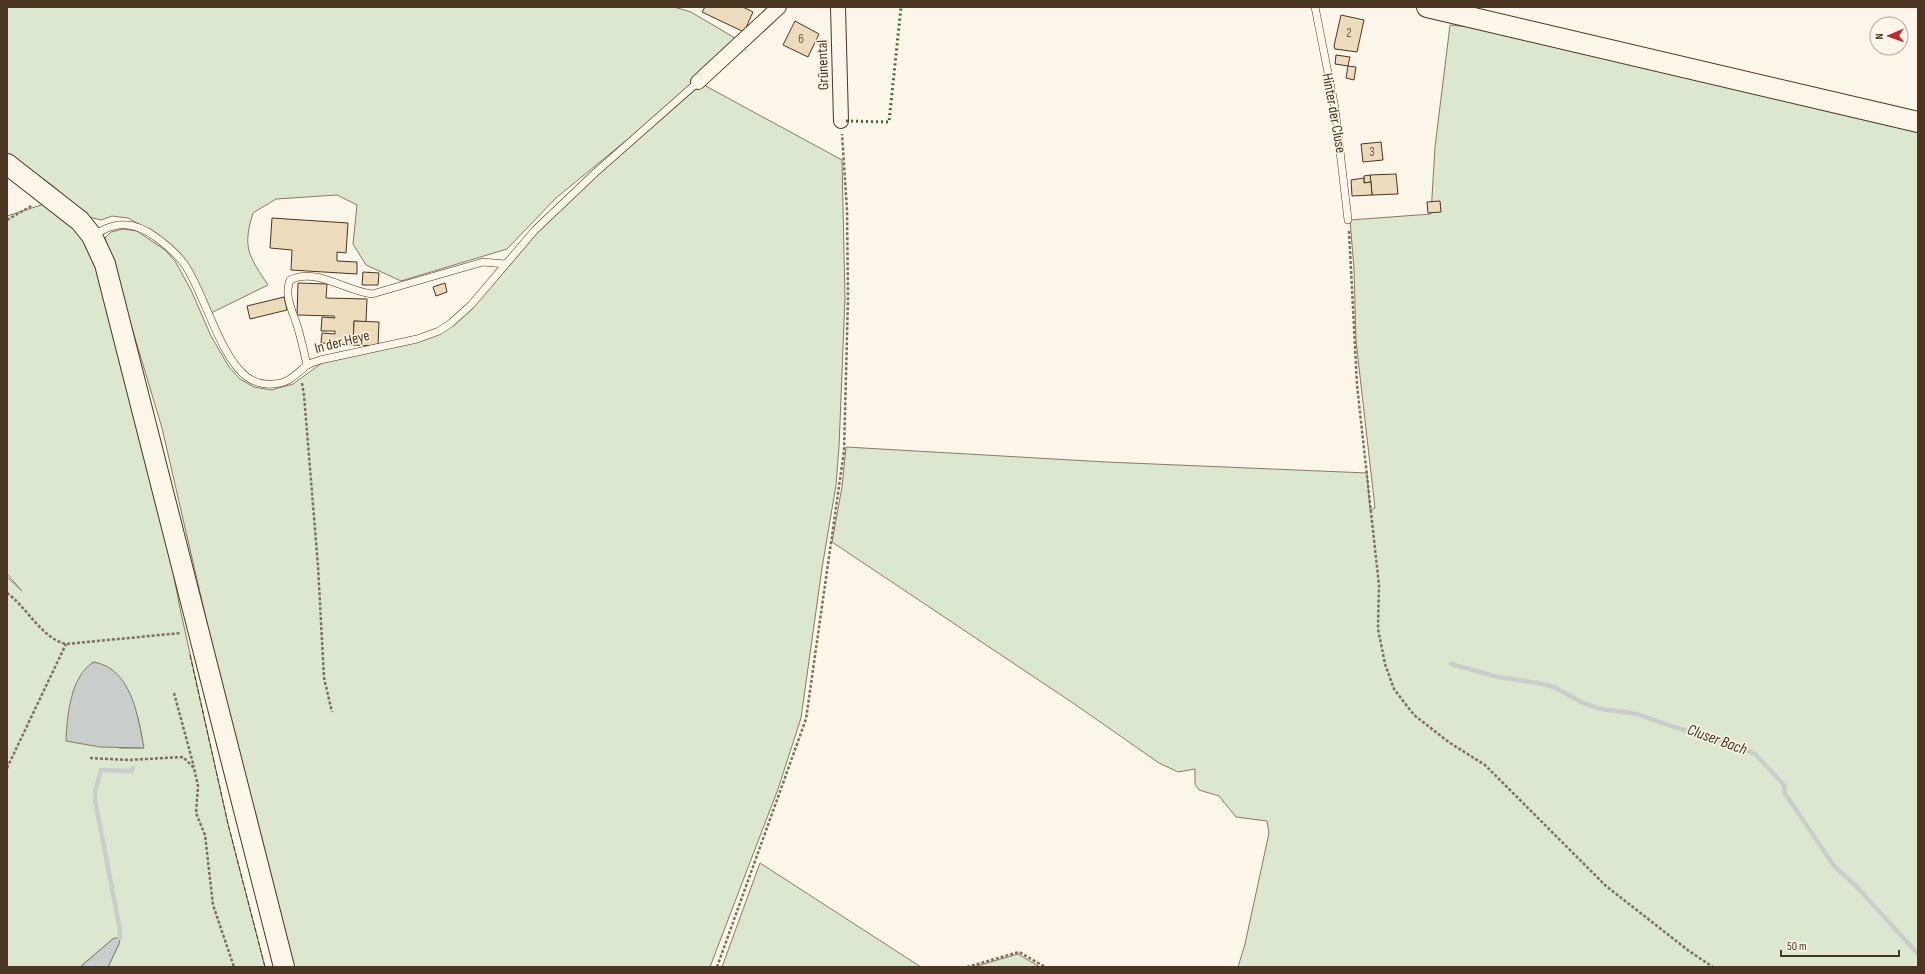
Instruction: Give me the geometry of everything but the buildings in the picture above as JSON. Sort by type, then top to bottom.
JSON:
[{"type":"main road","points":[[1427,7],[1918,122]]},
{"type":"main road","points":[[7,164],[48,194],[80,221],[92,236],[105,264],[284,967]]},
{"type":"street","points":[[698,82],[779,7]]},
{"type":"street","name":"Grünental","points":[[838,7],[841,121]]},
{"type":"lane","name":"Hinter der Cluse","points":[[1315,7],[1335,108],[1348,220]]},
{"type":"lane","name":"In der Heye","points":[[92,236],[109,227],[122,225],[136,226],[153,235],[171,249],[186,267],[201,295],[222,344],[236,365],[246,376],[262,384],[282,384],[300,373],[307,365],[330,356],[417,339],[439,331],[451,323],[471,305],[535,230],[698,82]]},
{"type":"lane","points":[[307,365],[297,325],[291,311],[287,289],[290,280],[298,276],[311,276],[332,281],[362,293],[372,294],[483,262],[505,264]]},
{"type":"path","points":[[717,967],[806,719],[844,451],[848,298],[847,210],[841,121]]},
{"type":"path","points":[[7,219],[29,208],[48,194]]},
{"type":"path","points":[[1348,220],[1357,385],[1379,585],[1378,629],[1385,664],[1394,689],[1414,715],[1450,743],[1485,765],[1606,886],[1689,951],[1713,967]]},
{"type":"path","points":[[300,373],[304,395],[318,566],[324,678],[332,712]]},
{"type":"path","points":[[7,592],[22,605],[40,626],[55,639],[66,644],[185,632]]},
{"type":"path","points":[[7,768],[66,644]]},
{"type":"path","points":[[174,693],[198,786],[196,813],[205,835],[213,905],[234,967]]},
{"type":"path","points":[[90,758],[128,760],[182,757],[194,768]]},
{"type":"path","points":[[967,967],[1019,952],[1045,967]]},
{"type":"green space","points":[[7,7],[674,7],[691,12],[740,41],[661,112],[556,198],[507,249],[401,281],[366,265],[353,244],[357,205],[337,195],[276,199],[253,213],[248,235],[249,251],[252,259],[268,285],[211,313],[199,286],[153,232],[128,218],[112,216],[101,220],[89,217],[53,186],[7,153]]},
{"type":"green space","points":[[1450,25],[1469,27],[1918,130],[1918,967],[1238,967],[1245,944],[1269,833],[1267,821],[1236,817],[1219,796],[1199,790],[1195,784],[1195,769],[1178,772],[1159,763],[1073,703],[832,542],[842,487],[846,447],[1106,462],[1367,473],[1370,510],[1375,508],[1356,341],[1354,269],[1350,220],[1431,214],[1435,147]]},
{"type":"green space","points":[[702,84],[842,160],[845,298],[836,485],[822,568],[801,718],[778,789],[710,967],[290,967],[253,822],[162,428],[105,238],[111,232],[123,229],[137,231],[165,250],[175,261],[191,290],[211,336],[229,367],[240,379],[254,387],[271,390],[293,384],[322,363],[419,341],[475,305],[539,231],[598,175]]},
{"type":"green space","points":[[44,204],[73,227],[89,244],[112,314],[152,467],[181,613],[228,824],[265,967],[108,967],[119,944],[114,938],[80,967],[7,967],[7,577],[22,591],[7,574],[7,216]],"holes":[[[93,662],[105,666],[123,684],[130,696],[139,723],[143,748],[119,748],[73,692],[85,671]]]},
{"type":"green space","points":[[760,863],[921,967],[722,967]]},
{"type":"green space","points":[[1018,954],[1040,967],[973,967]]},
{"type":"shaded area","points":[[94,662],[107,666],[117,674],[125,684],[136,709],[144,748],[100,747],[66,741],[67,720],[71,698],[80,677],[86,668]]},
{"type":"shaded area","points":[[114,938],[120,938],[119,944],[108,967],[80,967]]},
{"type":"waterway","name":"Cluser Bach","points":[[1451,664],[1498,677],[1554,687],[1583,703],[1601,709],[1637,714],[1674,727],[1738,746],[1755,754],[1785,786],[1784,792],[1834,866],[1856,886],[1918,954]]},
{"type":"waterway","points":[[120,938],[120,930],[95,800],[95,792],[101,770],[132,771],[133,768]]},
{"type":"hedge","points":[[846,121],[889,122],[901,7]]},
{"type":"fence","points":[[190,655],[228,824],[265,967]]}]
